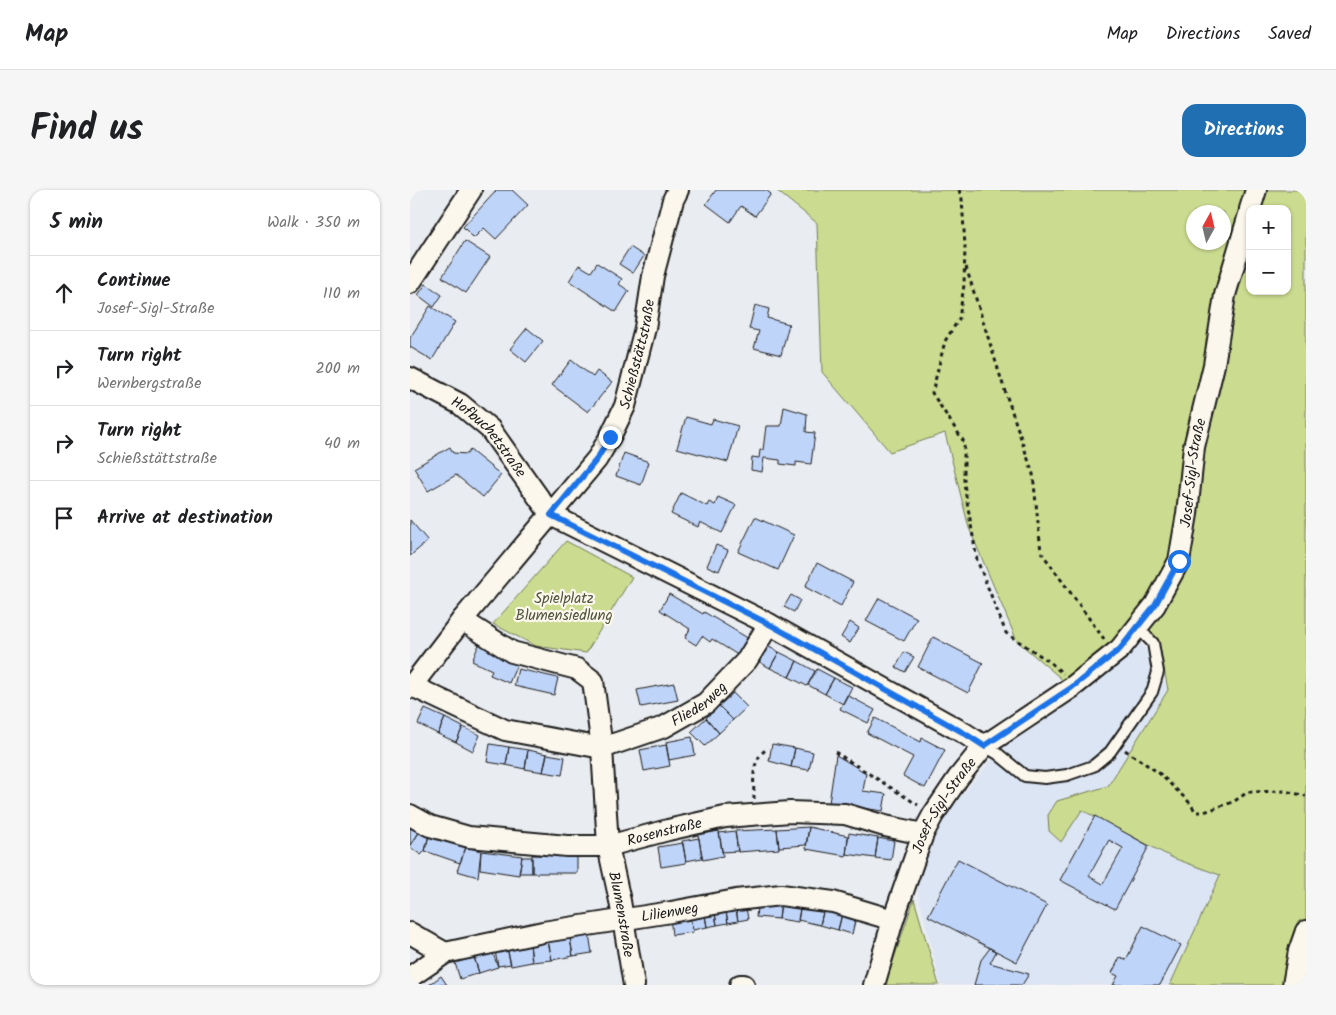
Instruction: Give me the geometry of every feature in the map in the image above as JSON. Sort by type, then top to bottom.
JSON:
[{"type":"street","points":[[410,283],[471,190]]},
{"type":"street","name":"Schießstättstraße","points":[[411,687],[462,620],[597,459],[610,437],[625,406],[644,328],[653,276],[673,200],[678,190]]},
{"type":"street","name":"Josef-Sigl-Straße","points":[[1252,205],[1256,190]]},
{"type":"street","name":"Josef-Sigl-Straße","points":[[874,985],[893,920],[923,834],[933,815],[958,778],[984,746],[1074,685],[1120,649],[1155,605],[1179,561],[1187,514],[1194,447],[1214,365],[1225,295],[1246,224]]},
{"type":"street","name":"Hofbuchetstraße","points":[[410,378],[460,404],[490,429],[551,515]]},
{"type":"street","points":[[551,515],[769,624],[984,746]]},
{"type":"street","points":[[462,620],[512,652],[577,669],[592,681],[602,748],[608,846]]},
{"type":"street","name":"Fliederweg","points":[[411,687],[505,730],[602,748],[664,728],[706,703],[747,660],[769,624]]},
{"type":"street","name":"Rosenstraße","points":[[410,814],[430,826],[469,837],[567,846],[608,846],[725,817],[790,812],[845,814],[885,826],[923,834]]},
{"type":"street","name":"Blumenstraße","points":[[608,846],[624,920],[634,985]]},
{"type":"street","name":"Lilienweg","points":[[410,977],[445,953],[543,932],[736,900],[781,895],[833,902],[893,920]]},
{"type":"street","points":[[1293,985],[1299,951],[1306,930]]},
{"type":"street","points":[[410,933],[445,953]]},
{"type":"lane","points":[[984,746],[998,754],[1024,776],[1045,778],[1067,775],[1093,766],[1110,752],[1152,692],[1158,672],[1153,643],[1137,627]]},
{"type":"path","points":[[958,190],[962,199],[966,246],[959,319],[945,341],[932,393],[964,442],[964,484],[977,560],[1006,633],[1050,662],[1074,685]]},
{"type":"path","points":[[965,264],[1033,474],[1041,552],[1114,654]]},
{"type":"path","points":[[1117,742],[1129,753],[1159,773],[1189,802],[1196,812],[1204,812],[1233,802],[1248,792],[1285,792],[1306,796]]},
{"type":"path","points":[[754,815],[754,766],[762,752],[768,748]]},
{"type":"path","points":[[835,752],[933,815]]},
{"type":"shaded area","points":[[1140,643],[1150,654],[1168,690],[1129,753],[1109,791],[1057,801],[1061,841],[1082,810],[1173,858],[1220,875],[1170,985],[941,985],[917,888],[931,837],[941,821],[989,763],[1009,743],[1073,692]]},
{"type":"green space","points":[[776,190],[1306,190],[1306,985],[1170,985],[1220,875],[1173,858],[1082,810],[1061,842],[1049,831],[1048,815],[1057,801],[1108,786],[1168,690],[1159,643],[1140,618],[1119,647],[1065,682],[1017,641],[969,528],[945,433],[890,452],[822,372],[817,223]]},
{"type":"green space","name":"Spielplatz Blumensiedlung","points":[[566,541],[632,577],[586,653],[536,646],[493,624]]},
{"type":"green space","points":[[914,899],[939,985],[885,985]]},
{"type":"building","points":[[497,190],[512,190],[528,205],[496,239],[484,228],[474,238],[463,227]]},
{"type":"building","points":[[716,190],[766,190],[771,194],[755,216],[741,206],[730,222],[706,204]]},
{"type":"building","points":[[465,241],[490,257],[466,293],[442,277]]},
{"type":"building","points":[[630,247],[644,256],[633,273],[619,264]]},
{"type":"building","points":[[597,263],[622,279],[619,284],[629,291],[616,312],[569,281],[579,265],[591,272]]},
{"type":"building","points":[[426,284],[442,295],[434,307],[418,295]]},
{"type":"building","points":[[755,305],[769,309],[767,318],[789,324],[781,355],[754,348],[759,331],[749,329]]},
{"type":"building","points":[[430,306],[455,322],[432,360],[410,347],[410,338]]},
{"type":"building","points":[[527,328],[543,341],[526,362],[510,349]]},
{"type":"building","points":[[571,360],[593,377],[597,371],[612,382],[588,412],[552,385]]},
{"type":"building","points":[[784,407],[807,414],[806,432],[815,433],[811,464],[796,462],[796,466],[780,464],[780,460],[764,458],[762,472],[751,470],[752,457],[759,458],[760,450],[763,450],[766,426],[781,426]]},
{"type":"building","points":[[686,417],[711,424],[713,419],[738,426],[728,462],[677,448]]},
{"type":"building","points":[[450,447],[453,453],[467,454],[470,450],[501,475],[483,497],[456,475],[428,491],[414,468]]},
{"type":"building","points":[[624,453],[649,462],[641,485],[616,476]]},
{"type":"building","points":[[681,493],[707,506],[709,502],[715,505],[718,497],[736,505],[722,533],[700,522],[698,527],[671,514]]},
{"type":"building","points":[[755,517],[794,535],[778,570],[738,552]]},
{"type":"building","points":[[410,520],[428,541],[410,556]]},
{"type":"building","points":[[716,545],[728,550],[719,571],[707,566]]},
{"type":"building","points":[[817,563],[853,582],[841,606],[805,587]]},
{"type":"building","points":[[669,594],[751,640],[741,657],[712,639],[710,642],[702,636],[696,645],[685,638],[690,629],[660,610]]},
{"type":"building","points":[[791,595],[800,600],[794,612],[784,607]]},
{"type":"building","points":[[879,598],[917,618],[904,641],[866,621]]},
{"type":"building","points":[[850,622],[859,628],[850,643],[841,637]]},
{"type":"building","points":[[933,637],[983,663],[968,693],[918,667]]},
{"type":"building","points":[[480,642],[518,662],[509,683],[490,675],[492,670],[472,661]]},
{"type":"building","points":[[759,642],[779,652],[770,668],[751,657]]},
{"type":"building","points":[[779,652],[797,661],[789,677],[770,668]]},
{"type":"building","points":[[904,652],[914,657],[905,672],[896,667]]},
{"type":"building","points":[[797,661],[815,671],[807,686],[789,677]]},
{"type":"building","points":[[518,669],[558,678],[554,695],[514,686]]},
{"type":"building","points":[[817,669],[834,678],[825,694],[808,685]]},
{"type":"building","points":[[834,678],[852,687],[843,704],[825,694]]},
{"type":"building","points":[[674,683],[678,700],[641,707],[637,690]]},
{"type":"building","points":[[733,693],[747,707],[733,720],[719,706]]},
{"type":"building","points":[[847,695],[875,710],[868,723],[840,709]]},
{"type":"building","points":[[719,706],[733,720],[719,733],[706,718]]},
{"type":"building","points":[[425,709],[445,718],[438,734],[418,724]]},
{"type":"building","points":[[445,718],[463,727],[456,742],[438,734]]},
{"type":"building","points":[[706,718],[719,733],[705,746],[691,732]]},
{"type":"building","points":[[875,718],[921,742],[922,738],[945,750],[925,788],[903,776],[913,757],[867,733]]},
{"type":"building","points":[[463,727],[480,735],[473,751],[456,742]]},
{"type":"building","points":[[692,737],[695,755],[669,760],[666,742]]},
{"type":"building","points":[[490,744],[509,747],[506,765],[487,762]]},
{"type":"building","points":[[772,744],[795,748],[791,767],[769,761]]},
{"type":"building","points":[[666,745],[670,766],[644,771],[640,750]]},
{"type":"building","points":[[509,747],[528,750],[525,769],[506,765]]},
{"type":"building","points":[[795,748],[813,752],[809,770],[791,767]]},
{"type":"building","points":[[528,750],[547,754],[543,772],[525,769]]},
{"type":"building","points":[[547,754],[565,757],[562,775],[543,772]]},
{"type":"building","points":[[836,755],[866,773],[863,791],[886,794],[883,811],[829,803]]},
{"type":"building","points":[[1095,816],[1149,846],[1115,909],[1060,880]],"holes":[[[1109,840],[1123,848],[1103,884],[1089,876]]]},
{"type":"building","points":[[410,825],[420,831],[410,845]]},
{"type":"building","points":[[809,827],[806,845],[779,847],[777,829]]},
{"type":"building","points":[[809,827],[848,836],[846,856],[806,849]]},
{"type":"building","points":[[777,829],[779,849],[738,852],[735,831]]},
{"type":"building","points":[[420,831],[429,835],[425,851],[421,855],[410,847]]},
{"type":"building","points":[[719,831],[723,856],[703,860],[698,835]]},
{"type":"building","points":[[735,831],[738,851],[722,852],[719,833]]},
{"type":"building","points":[[849,833],[878,838],[875,858],[846,854]]},
{"type":"building","points":[[429,835],[467,845],[460,863],[425,851]]},
{"type":"building","points":[[699,838],[702,858],[686,861],[682,841]]},
{"type":"building","points":[[878,838],[894,841],[891,860],[875,858]]},
{"type":"building","points":[[683,843],[686,863],[661,867],[658,847]]},
{"type":"building","points":[[466,847],[481,851],[478,877],[457,871]]},
{"type":"building","points":[[481,851],[522,856],[519,875],[480,869]]},
{"type":"building","points":[[532,855],[577,856],[577,873],[532,873]]},
{"type":"building","points":[[522,857],[532,857],[532,873],[519,873]]},
{"type":"building","points":[[958,859],[1047,905],[1017,962],[928,916]]},
{"type":"building","points":[[758,898],[781,901],[779,919],[756,917]]},
{"type":"building","points":[[781,901],[801,903],[798,922],[779,919]]},
{"type":"building","points":[[745,902],[748,919],[738,921],[735,904]]},
{"type":"building","points":[[801,903],[824,908],[820,925],[798,920]]},
{"type":"building","points":[[735,904],[738,921],[728,923],[725,906]]},
{"type":"building","points":[[725,906],[728,923],[717,925],[714,908]]},
{"type":"building","points":[[714,908],[717,925],[707,927],[704,910]]},
{"type":"building","points":[[824,908],[842,914],[838,930],[820,925]]},
{"type":"building","points":[[704,910],[707,927],[693,930],[689,913]]},
{"type":"building","points":[[689,913],[693,932],[672,935],[670,917]]},
{"type":"building","points":[[842,914],[856,917],[852,934],[838,930]]},
{"type":"building","points":[[1143,926],[1181,945],[1160,985],[1113,985],[1118,976],[1112,973],[1120,957],[1126,960]]},
{"type":"building","points":[[589,934],[592,953],[573,956],[570,938]]},
{"type":"building","points":[[570,938],[573,956],[552,960],[548,941]]},
{"type":"building","points":[[548,941],[552,960],[532,962],[530,944]]},
{"type":"building","points":[[530,944],[532,962],[511,966],[507,948]]},
{"type":"building","points":[[507,948],[511,964],[498,966],[495,951]]},
{"type":"building","points":[[990,948],[996,952],[990,963],[1029,974],[1022,985],[974,985],[981,960]]},
{"type":"building","points":[[492,951],[498,967],[479,973],[474,957]]},
{"type":"building","points":[[474,957],[479,973],[460,979],[455,963]]},
{"type":"building","points":[[441,976],[447,985],[429,985]]},
{"type":"route","points":[[610,437],[597,459],[551,515],[769,624],[984,746],[1071,688],[1120,649],[1155,605],[1179,561]]}]
